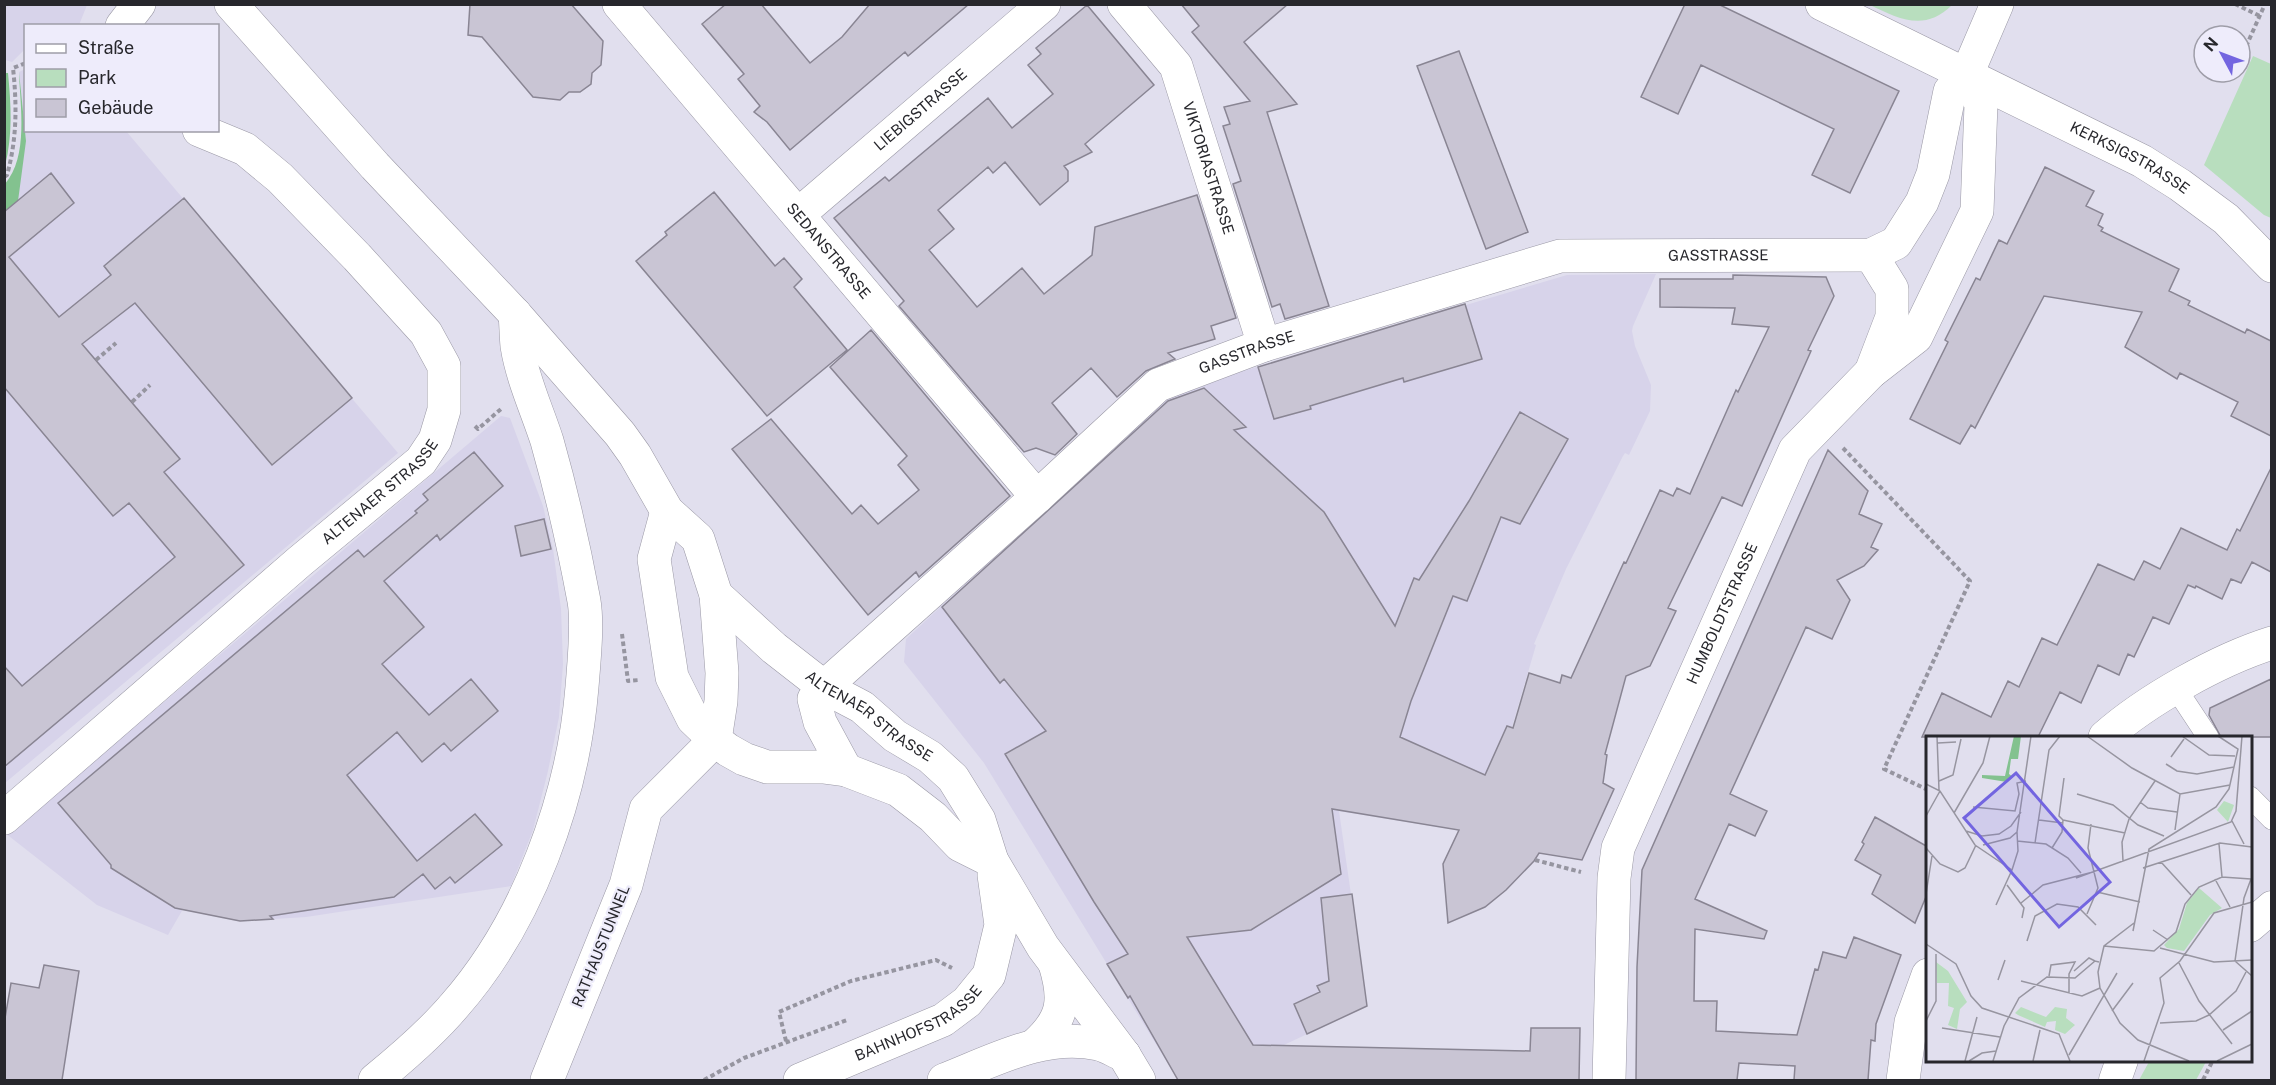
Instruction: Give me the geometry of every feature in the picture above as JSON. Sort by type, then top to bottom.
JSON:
[{"type":"street","points":[[124,24],[139,4]]},
{"type":"street","name":"ALTENAER STRASSE","points":[[231,4],[375,166],[515,314],[620,435],[635,455],[667,511],[698,539],[716,595],[722,673],[721,701],[715,740]]},
{"type":"street","name":"SEDANSTRASSE","points":[[619,4],[1037,497]]},
{"type":"street","name":"LIEBIGSTRASSE","points":[[799,214],[1044,4]]},
{"type":"street","name":"VIKTORIASTRASSE","points":[[1124,4],[1176,66],[1264,345]]},
{"type":"street","name":"KERKSIGSTRASSE","points":[[1822,4],[2142,162],[2180,185],[2226,219],[2271,266]]},
{"type":"street","points":[[1871,255],[1896,243],[1922,202],[1933,174],[1950,91],[1967,74],[1997,4]]},
{"type":"street","name":"HUMBOLDTSTRASSE","points":[[1609,1080],[1614,878],[1618,848],[1795,450],[1871,372],[1916,337],[1977,211],[1981,104],[1967,74]]},
{"type":"street","name":"ALTENAER STRASSE","points":[[4,818],[299,562],[421,460],[435,440],[444,410],[444,366],[426,333],[357,257],[280,178],[245,149],[204,132]]},
{"type":"street","name":"GASSTRASSE","points":[[824,687],[1037,497],[1158,385],[1264,345],[1560,256],[1871,255]]},
{"type":"street","name":"HUMBOLDTSTRASSE","points":[[1871,255],[1892,289],[1892,317],[1871,372]]},
{"type":"street","points":[[375,1080],[399,1061],[454,1006],[507,931],[526,895],[550,836],[568,775],[579,722],[584,662],[585,604],[549,452],[517,347],[515,314]]},
{"type":"street","points":[[667,511],[654,559],[672,677],[693,719],[715,740],[744,759],[766,767],[823,767],[846,770],[898,790],[933,817],[960,845],[992,861]]},
{"type":"street","name":"ALTENAER STRASSE","points":[[716,595],[774,648],[824,687],[862,707],[895,736],[930,757],[954,778],[979,820],[992,861],[1053,960],[1131,1068]]},
{"type":"street","points":[[2105,736],[2175,687],[2254,648],[2271,643]]},
{"type":"street","points":[[824,687],[814,699],[820,722],[846,770]]},
{"type":"street","name":"RATHAUSTUNNEL","points":[[547,1080],[626,885],[646,809],[715,740]]},
{"type":"street","name":"BAHNHOFSTRASSE","points":[[800,1080],[943,1020],[967,1002],[989,975],[1001,925],[992,861]]},
{"type":"street","points":[[2252,924],[2271,907]]},
{"type":"street","points":[[1035,1045],[1048,1034],[1062,1003],[1062,987],[1053,960]]},
{"type":"street","points":[[1902,1080],[1911,1022],[1926,981]]},
{"type":"street","points":[[944,1080],[1035,1045],[1064,1041],[1100,1044],[1131,1068]]},
{"type":"street","points":[[2115,1080],[2121,1061]]},
{"type":"lane","points":[[2175,687],[2207,736]]},
{"type":"lane","points":[[2252,799],[2271,819]]},
{"type":"path","points":[[2235,4],[2260,16]]},
{"type":"path","points":[[2252,34],[2265,4]]},
{"type":"path","points":[[4,177],[13,153],[16,128],[13,68],[24,64]]},
{"type":"path","points":[[96,360],[116,343]]},
{"type":"path","points":[[132,402],[150,385]]},
{"type":"path","points":[[444,410],[464,413],[478,429],[529,387]]},
{"type":"path","points":[[1820,424],[1970,581],[1884,769],[1926,789]]},
{"type":"path","points":[[1535,860],[1614,878]]},
{"type":"path","points":[[786,1041],[779,1012],[851,981],[936,960],[953,968]]},
{"type":"path","points":[[704,1080],[744,1058],[853,1018]]},
{"type":"path","points":[[2203,1080],[2212,1061]]},
{"type":"shaded area","points":[[5,4],[87,4],[79,24],[24,24],[24,50],[12,62],[5,60]]},
{"type":"shaded area","points":[[24,70],[24,121],[19,72]]},
{"type":"shaded area","points":[[25,132],[127,132],[398,453],[5,783],[4,212],[26,141]]},
{"type":"shaded area","points":[[1656,274],[1632,331],[1635,346],[1651,385],[1650,411],[1629,455],[1625,453],[1623,456],[1566,569],[1534,644],[1536,645],[1512,727],[1507,726],[1462,831],[1339,811],[1367,1006],[1209,1080],[1178,1080],[984,763],[904,662],[906,639],[1172,392],[1567,275]]},
{"type":"shaded area","points":[[501,416],[510,418],[543,506],[553,549],[561,609],[563,664],[559,717],[548,771],[533,830],[511,886],[306,917],[241,921],[183,909],[168,935],[97,905],[5,833],[37,810]]},
{"type":"green space","points":[[1870,5],[1952,5],[1942,13],[1922,21],[1891,15]]},
{"type":"green space","points":[[2253,56],[2271,64],[2271,218],[2264,215],[2204,165],[2240,84],[2252,84]]},
{"type":"green space","points":[[19,72],[26,141],[18,201],[5,212],[5,184],[13,173],[17,159],[21,115]]},
{"type":"green space","points":[[4,73],[8,73],[11,120],[5,166]]},
{"type":"green space","points":[[2149,1061],[2206,1061],[2196,1080],[2139,1080]]},
{"type":"building","points":[[470,4],[571,4],[603,41],[601,65],[592,73],[591,84],[580,92],[569,92],[560,100],[533,97],[482,37],[468,35]]},
{"type":"building","points":[[726,4],[761,4],[810,63],[842,37],[870,4],[969,4],[908,56],[905,52],[790,150],[767,122],[754,112],[760,106],[738,79],[744,74],[702,24]]},
{"type":"building","points":[[1181,4],[1288,4],[1244,42],[1297,104],[1267,112],[1329,306],[1285,319],[1280,304],[1272,307],[1233,184],[1241,181],[1223,126],[1230,124],[1224,107],[1250,101],[1192,32],[1199,26]]},
{"type":"building","points":[[1685,4],[1718,4],[1899,91],[1850,193],[1812,175],[1834,129],[1701,65],[1678,114],[1641,97]]},
{"type":"building","points":[[1087,5],[1154,85],[1085,144],[1092,152],[1064,166],[1068,171],[1068,181],[1040,205],[1005,162],[993,173],[988,167],[938,210],[954,229],[929,250],[977,307],[1022,268],[1044,294],[1092,255],[1095,227],[1197,195],[1236,318],[1211,326],[1215,339],[1168,353],[1175,359],[1146,371],[1117,397],[1091,368],[1052,403],[1077,434],[1055,455],[1036,448],[1024,452],[899,306],[904,301],[834,218],[885,177],[889,181],[988,98],[1012,128],[1053,94],[1028,65],[1041,54],[1036,48]]},
{"type":"building","points":[[1459,51],[1528,232],[1486,249],[1417,66]]},
{"type":"building","points":[[2045,167],[2094,191],[2086,206],[2103,214],[2098,225],[2103,228],[2101,231],[2179,269],[2169,291],[2190,301],[2188,305],[2245,333],[2247,329],[2271,341],[2271,436],[2231,416],[2238,402],[2180,373],[2177,379],[2125,347],[2142,312],[2044,296],[1975,428],[1971,425],[1960,444],[1910,419],[1976,278],[1980,280],[1999,240],[2007,244]]},
{"type":"building","points":[[51,173],[74,203],[9,257],[59,317],[111,275],[104,266],[184,198],[352,398],[272,465],[135,303],[82,344],[180,459],[164,472],[244,565],[4,767],[4,666],[22,686],[175,557],[129,503],[113,516],[4,387],[4,212]]},
{"type":"building","points":[[714,192],[775,266],[784,258],[802,279],[794,287],[847,350],[767,416],[636,261],[667,235],[665,232]]},
{"type":"building","points":[[1733,275],[1826,277],[1834,296],[1808,350],[1811,351],[1742,506],[1722,497],[1668,608],[1676,611],[1650,666],[1626,676],[1605,754],[1607,755],[1603,783],[1614,789],[1582,860],[1539,853],[1506,890],[1485,907],[1448,923],[1443,864],[1459,830],[1332,809],[1341,874],[1251,930],[1187,937],[1253,1045],[1530,1051],[1531,1028],[1580,1028],[1579,1080],[1178,1080],[1130,996],[1128,998],[1107,964],[1128,954],[1005,754],[1046,731],[1004,679],[1000,683],[942,607],[1168,401],[1204,388],[1246,427],[1234,430],[1324,512],[1395,626],[1414,578],[1419,580],[1469,501],[1520,412],[1568,439],[1520,524],[1501,517],[1467,601],[1453,596],[1411,701],[1400,737],[1485,775],[1507,726],[1513,728],[1529,673],[1560,683],[1562,675],[1571,678],[1660,490],[1673,496],[1677,488],[1690,494],[1736,390],[1738,392],[1769,327],[1732,324],[1735,308],[1660,307],[1660,279],[1733,279]]},
{"type":"building","points":[[1465,304],[1482,359],[1404,382],[1403,378],[1274,419],[1258,367]]},
{"type":"building","points":[[871,330],[1010,496],[919,577],[916,572],[868,615],[732,449],[771,419],[852,514],[861,505],[878,524],[919,490],[898,465],[907,456],[830,367]]},
{"type":"building","points":[[1828,450],[1868,491],[1859,514],[1882,524],[1871,547],[1878,550],[1864,566],[1837,580],[1850,600],[1832,639],[1806,627],[1730,794],[1767,811],[1755,836],[1729,824],[1695,899],[1767,931],[1764,939],[1695,929],[1694,1001],[1717,1001],[1716,1031],[1797,1035],[1815,969],[1818,970],[1823,952],[1846,958],[1854,937],[1901,955],[1876,1024],[1875,1041],[1871,1040],[1868,1080],[1794,1080],[1795,1066],[1739,1063],[1737,1080],[1636,1080],[1637,967],[1642,870]]},
{"type":"building","points":[[474,452],[503,486],[440,540],[437,535],[384,581],[424,627],[382,664],[429,715],[471,679],[498,711],[451,751],[444,743],[422,762],[397,732],[347,775],[417,861],[475,814],[502,845],[455,883],[450,877],[435,889],[423,874],[394,897],[270,916],[273,919],[240,921],[175,908],[111,868],[111,865],[58,803],[358,550],[364,557],[417,513],[415,511],[428,500],[423,494]]},
{"type":"building","points":[[2271,468],[2271,572],[2252,562],[2241,583],[2231,579],[2222,599],[2196,586],[2195,588],[2188,585],[2169,624],[2153,617],[2134,657],[2128,654],[2119,675],[2098,665],[2081,703],[2060,692],[2038,736],[1922,737],[1942,693],[1991,717],[2008,681],[2019,687],[2042,638],[2057,645],[2098,564],[2134,580],[2144,561],[2160,569],[2181,528],[2227,550],[2237,529],[2240,531]]},
{"type":"building","points":[[544,519],[551,549],[521,556],[515,526]]},
{"type":"building","points":[[2271,679],[2271,737],[2220,736],[2209,715],[2210,708]]},
{"type":"building","points":[[1875,817],[1926,846],[1926,897],[1915,923],[1872,894],[1881,875],[1855,860],[1864,844],[1862,842]]},
{"type":"building","points":[[1352,894],[1367,1006],[1307,1034],[1294,1004],[1320,992],[1317,986],[1329,981],[1321,898]]},
{"type":"building","points":[[44,965],[79,971],[62,1080],[4,1080],[4,1024],[11,983],[39,988]]}]
